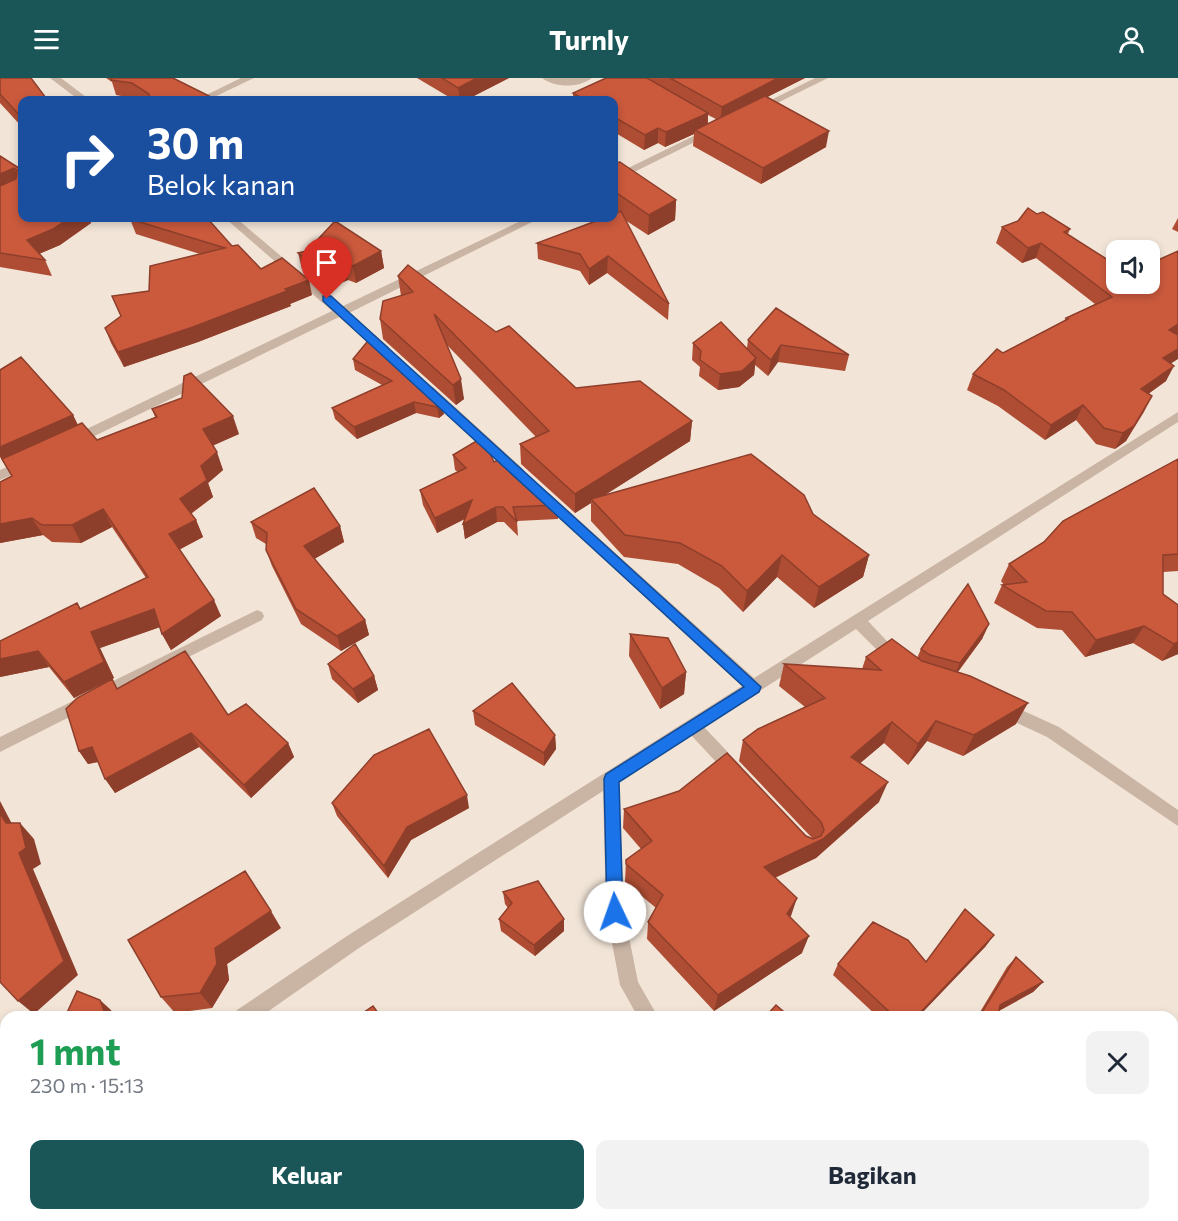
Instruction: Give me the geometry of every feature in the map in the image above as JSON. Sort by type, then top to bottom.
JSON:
[{"type":"street","points":[[55,78],[80,96]]},
{"type":"street","points":[[210,96],[249,78]]},
{"type":"street","points":[[547,78],[561,83],[576,82],[587,78]]},
{"type":"street","points":[[750,113],[823,78]]},
{"type":"street","points":[[618,177],[719,128],[709,122]]},
{"type":"street","points":[[235,222],[343,312],[392,357]]},
{"type":"street","points":[[63,446],[527,222]]},
{"type":"street","points":[[418,381],[754,687]]},
{"type":"street","points":[[253,1011],[353,942],[694,727],[1178,416]]},
{"type":"street","points":[[0,476],[42,456]]},
{"type":"street","points":[[0,745],[257,615]]},
{"type":"street","points":[[858,621],[910,671]]},
{"type":"street","points":[[993,703],[1053,732],[1178,819]]},
{"type":"street","points":[[694,727],[742,779]]},
{"type":"street","points":[[611,779],[615,912],[629,985],[645,1011]]},
{"type":"building","points":[[0,78],[31,78],[44,96],[18,96],[18,114],[0,94]]},
{"type":"building","points":[[111,78],[173,78],[209,96],[150,96],[132,83],[111,80]]},
{"type":"building","points":[[442,78],[477,78],[458,88]]},
{"type":"building","points":[[606,78],[647,78],[708,113],[666,132],[658,128],[645,135],[618,119],[618,96],[578,96],[573,93]]},
{"type":"building","points":[[670,78],[778,78],[722,107]]},
{"type":"building","points":[[765,96],[829,131],[763,168],[695,130]]},
{"type":"building","points":[[0,156],[18,167],[18,222],[63,222],[27,240],[45,260],[0,253],[0,186],[16,179],[17,170],[14,168],[0,174]]},
{"type":"building","points":[[618,162],[676,200],[649,215],[618,194]]},
{"type":"building","points":[[1028,208],[1037,214],[1043,212],[1070,229],[1064,232],[1106,259],[1106,292],[1041,243],[1028,248],[1002,227],[1018,221]]},
{"type":"building","points":[[621,211],[669,304],[608,256],[589,269],[580,254],[537,243],[593,222],[618,222],[618,212]]},
{"type":"building","points":[[140,222],[211,222],[232,246],[238,245],[261,269],[282,258],[309,280],[285,289],[287,291],[193,327],[118,352],[105,328],[121,316],[112,296],[149,291],[150,266],[225,248]]},
{"type":"building","points":[[337,222],[381,251],[353,266],[345,263],[322,272],[298,253],[307,251]]},
{"type":"building","points":[[1178,251],[1178,324],[1169,330],[1178,335],[1178,349],[1163,358],[1174,366],[1141,389],[1152,396],[1134,426],[1123,433],[1104,428],[1083,405],[1051,425],[1004,390],[973,374],[997,349],[1003,353],[1068,319],[1066,318],[1112,297],[1108,294],[1160,294],[1160,259]]},
{"type":"building","points":[[408,265],[496,332],[509,326],[576,388],[640,381],[692,421],[575,494],[520,444],[549,431],[434,314],[461,379],[453,385],[380,319],[383,301],[413,292],[398,276]]},
{"type":"building","points":[[776,308],[849,355],[781,345],[771,360],[748,340]]},
{"type":"building","points":[[721,322],[756,358],[742,371],[720,374],[700,360],[701,351],[693,343]]},
{"type":"building","points":[[371,337],[442,403],[437,407],[414,402],[354,427],[332,408],[392,381],[353,359]]},
{"type":"building","points":[[21,357],[73,415],[0,447],[0,370]]},
{"type":"building","points":[[191,373],[233,416],[203,429],[217,452],[201,466],[207,480],[180,499],[196,520],[169,534],[214,600],[162,634],[154,609],[91,632],[104,662],[64,682],[38,651],[0,659],[0,641],[77,603],[80,609],[148,577],[103,509],[72,525],[42,525],[32,518],[0,524],[0,482],[12,476],[2,459],[82,423],[97,440],[157,417],[152,409],[182,398],[184,376]]},
{"type":"building","points":[[483,437],[494,462],[505,457],[558,505],[513,507],[517,522],[503,507],[496,507],[463,524],[472,500],[435,518],[420,490],[466,468],[453,455]]},
{"type":"building","points":[[751,454],[804,495],[813,514],[869,555],[819,587],[782,555],[747,591],[722,566],[680,543],[625,535],[591,499]]},
{"type":"building","points":[[1178,459],[1178,554],[1163,555],[1163,594],[1178,605],[1178,642],[1174,644],[1144,626],[1096,640],[1072,612],[1046,611],[1002,585],[1027,582],[1009,564],[1044,542],[1063,521]]},
{"type":"building","points":[[314,488],[340,526],[304,546],[365,620],[337,636],[296,609],[266,550],[267,533],[251,522]]},
{"type":"building","points":[[968,584],[989,624],[960,663],[930,655],[921,649]]},
{"type":"building","points":[[630,634],[668,638],[686,672],[662,688]]},
{"type":"building","points":[[892,639],[922,661],[970,676],[1028,703],[974,735],[936,721],[918,744],[892,722],[851,757],[888,782],[823,839],[764,867],[797,898],[787,914],[809,936],[718,995],[648,922],[663,895],[626,864],[626,860],[652,841],[624,809],[679,791],[727,753],[806,836],[813,839],[821,836],[824,830],[821,822],[743,740],[758,729],[825,698],[784,664],[881,670],[866,657]]},
{"type":"building","points":[[355,644],[374,676],[353,689],[328,664]]},
{"type":"building","points":[[185,651],[228,715],[246,704],[288,743],[244,785],[191,733],[105,779],[92,747],[79,751],[66,709],[77,698],[112,679],[117,689]]},
{"type":"building","points":[[512,683],[555,735],[544,753],[473,711]]},
{"type":"building","points":[[429,729],[467,795],[407,827],[384,866],[332,803],[374,755]]},
{"type":"building","points":[[0,813],[6,823],[20,823],[26,848],[19,853],[64,961],[18,1001],[0,982]]},
{"type":"building","points":[[245,871],[271,911],[215,948],[217,964],[200,993],[161,997],[128,940]]},
{"type":"building","points":[[538,881],[564,919],[534,945],[499,919],[512,903],[503,892]]},
{"type":"building","points":[[965,909],[994,935],[922,1011],[889,1011],[838,964],[873,922],[908,940],[926,962]]},
{"type":"building","points":[[1016,957],[1043,982],[1000,1005],[999,1011],[983,1011]]},
{"type":"building","points":[[77,991],[100,1000],[104,1011],[68,1011]]},
{"type":"building","points":[[776,1005],[783,1011],[770,1011]]},
{"type":"building","points":[[373,1006],[377,1011],[366,1011]]},
{"type":"route","points":[[327,299],[754,687],[611,779],[611,842],[615,912]]}]
